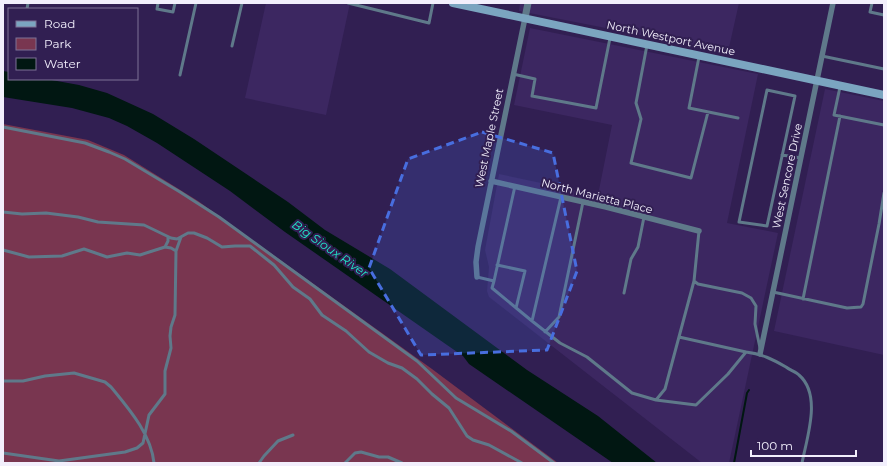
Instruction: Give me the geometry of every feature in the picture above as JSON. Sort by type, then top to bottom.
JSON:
[{"type":"main road","name":"North Westport Avenue","points":[[453,3],[884,95]]},
{"type":"street","name":"West Maple Street","points":[[477,277],[476,255],[528,3]]},
{"type":"street","name":"West Sencore Drive","points":[[760,354],[833,3]]},
{"type":"street","name":"North Marietta Place","points":[[491,181],[699,231]]},
{"type":"lane","points":[[158,3],[157,9],[173,12],[174,3]]},
{"type":"lane","points":[[180,75],[196,3]]},
{"type":"lane","points":[[232,46],[242,3]]},
{"type":"lane","points":[[348,3],[428,23],[433,3]]},
{"type":"lane","points":[[872,3],[870,12],[884,15]]},
{"type":"lane","points":[[513,74],[535,79],[532,96],[596,108],[611,36]]},
{"type":"lane","points":[[648,44],[636,104],[641,119],[631,163],[692,178],[708,112]]},
{"type":"lane","points":[[699,55],[689,108],[738,118]]},
{"type":"lane","points":[[822,56],[884,69]]},
{"type":"lane","points":[[840,86],[834,115],[884,124]]},
{"type":"lane","points":[[767,90],[795,96],[782,155],[767,226],[739,222],[767,90]]},
{"type":"lane","points":[[803,298],[840,116]]},
{"type":"lane","points":[[3,127],[85,143],[125,159],[180,192],[219,217],[417,362],[439,384],[456,398],[510,431],[554,463]]},
{"type":"lane","points":[[782,155],[801,158]]},
{"type":"lane","points":[[514,186],[492,288],[560,343],[587,357],[632,393],[656,400],[696,404],[728,374],[746,352]]},
{"type":"lane","points":[[773,292],[847,308],[861,307],[864,304],[884,193]]},
{"type":"lane","points":[[532,321],[562,197]]},
{"type":"lane","points":[[545,332],[559,317],[583,202]]},
{"type":"lane","points":[[3,212],[22,214],[46,213],[78,217],[98,222],[144,225],[172,239],[177,239],[188,233],[194,233],[207,238],[222,247],[250,246],[274,265],[293,287],[304,294],[322,315],[346,331],[369,352],[402,368],[417,379],[449,408],[467,436],[473,440],[489,445],[522,463]]},
{"type":"lane","points":[[624,293],[631,259],[638,247],[644,217]]},
{"type":"lane","points":[[656,400],[665,389],[694,281],[699,231]]},
{"type":"lane","points":[[3,453],[59,461],[125,452],[137,448],[143,443],[149,415],[165,394],[165,371],[171,348],[171,327],[176,315],[176,251],[181,236]]},
{"type":"lane","points":[[165,247],[168,237]]},
{"type":"lane","points":[[171,248],[170,244],[172,239]]},
{"type":"lane","points":[[3,250],[29,257],[62,256],[84,249],[107,257],[127,253],[140,255],[165,247],[176,251]]},
{"type":"lane","points":[[497,265],[525,271],[516,308]]},
{"type":"lane","points":[[477,277],[494,281]]},
{"type":"lane","points":[[694,281],[698,284],[742,293],[751,298],[756,306],[755,324],[760,354]]},
{"type":"lane","points":[[679,337],[760,354],[799,375],[808,386],[812,398],[811,418],[802,463]]},
{"type":"lane","points":[[3,381],[23,381],[45,376],[74,373],[100,380],[111,387],[132,414],[145,435],[153,454],[154,463]]},
{"type":"lane","points":[[259,463],[278,441],[293,435]]},
{"type":"lane","points":[[345,463],[355,453],[362,452],[379,457],[388,457],[402,463]]},
{"type":"highlighted area","points":[[482,132],[553,153],[577,271],[547,350],[421,355],[369,268],[408,159]]},
{"type":"shaded area","points":[[266,3],[350,3],[326,115],[245,98]]},
{"type":"shaded area","points":[[520,3],[739,3],[728,52],[519,11]]},
{"type":"shaded area","points":[[530,28],[758,74],[727,223],[778,233],[729,463],[702,463],[489,297],[487,291],[489,267],[485,250],[499,174],[598,195],[612,125],[514,105]]},
{"type":"shaded area","points":[[825,89],[884,101],[884,355],[774,331]]},
{"type":"green space","points":[[3,124],[88,140],[124,155],[198,201],[432,369],[558,463],[3,463]]},
{"type":"water","name":"Big Sioux River","points":[[3,71],[8,72],[8,80],[52,80],[79,85],[107,93],[153,114],[194,139],[288,202],[325,230],[390,269],[527,370],[598,416],[657,463],[613,463],[469,364],[463,356],[285,232],[230,191],[157,143],[127,126],[109,118],[72,108],[3,97]]},
{"type":"waterway","points":[[734,463],[747,393],[749,390]]}]
